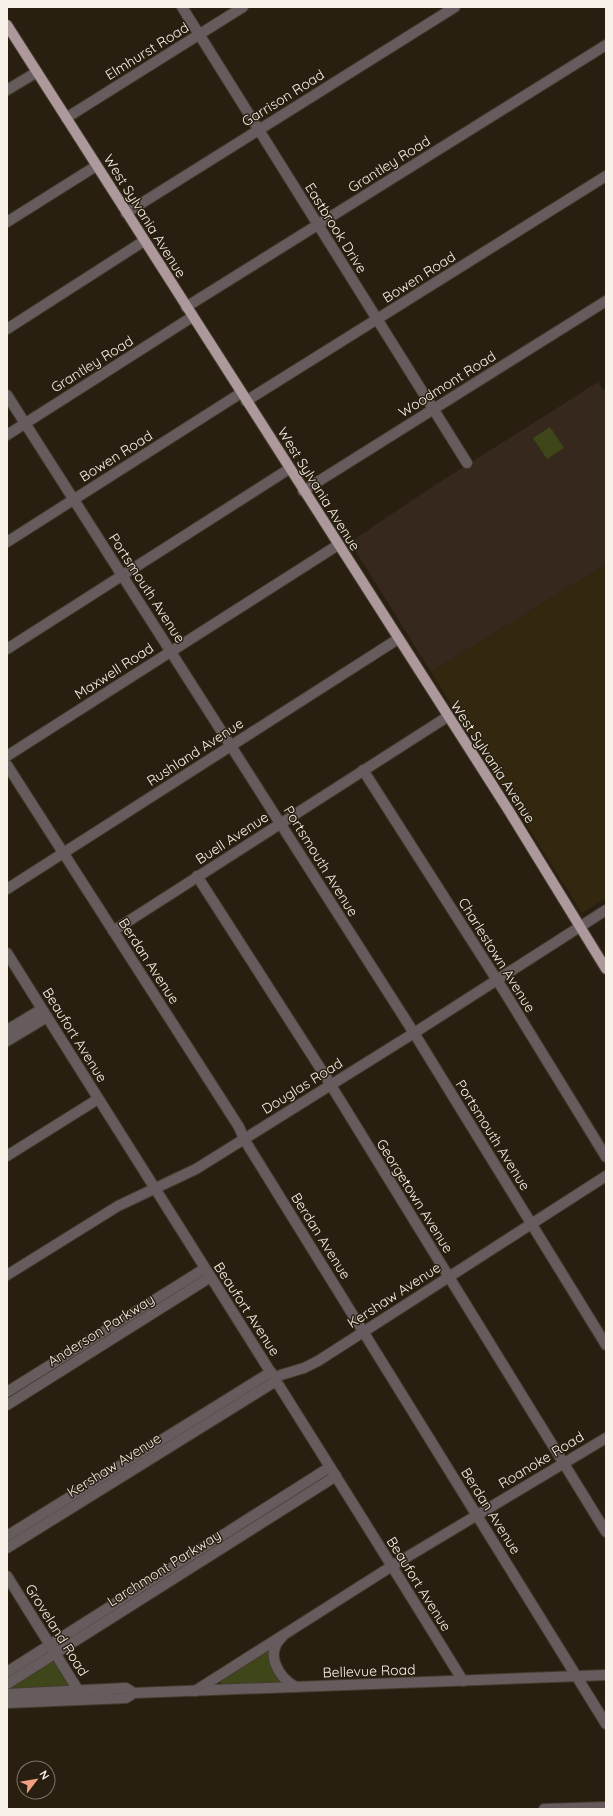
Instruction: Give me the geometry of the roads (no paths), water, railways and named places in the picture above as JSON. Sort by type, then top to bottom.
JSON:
[{"type":"main road","name":"West Sylvania Avenue","points":[[7,25],[398,640],[509,811],[606,969]]},
{"type":"street","name":"Eastbrook Drive","points":[[182,7],[467,463]]},
{"type":"street","name":"Elmhurst Road","points":[[66,118],[244,7]]},
{"type":"street","name":"Garrison Road","points":[[126,213],[455,7]]},
{"type":"street","name":"Grantley Road","points":[[186,307],[606,45]]},
{"type":"street","points":[[7,90],[37,72]]},
{"type":"street","points":[[7,222],[96,166]]},
{"type":"street","name":"Bowen Road","points":[[7,542],[74,499],[244,397],[377,320],[606,176]]},
{"type":"street","points":[[7,328],[144,241]]},
{"type":"street","name":"Woodmont Road","points":[[303,491],[606,301]]},
{"type":"street","name":"Grantley Road","points":[[7,435],[192,317]]},
{"type":"street","name":"Portsmouth Avenue","points":[[7,395],[281,823],[414,1034],[606,1345]]},
{"type":"street","points":[[7,649],[289,469]]},
{"type":"street","name":"Maxwell Road","points":[[7,756],[338,545]]},
{"type":"street","name":"Rushland Avenue","points":[[7,889],[398,640]]},
{"type":"street","name":"Buell Avenue","points":[[113,931],[447,716]]},
{"type":"street","name":"Berdan Avenue","points":[[7,765],[62,854],[239,1127],[244,1139],[606,1724]]},
{"type":"street","name":"Charlestown Avenue","points":[[363,770],[497,980],[606,1157]]},
{"type":"street","name":"Georgetown Avenue","points":[[197,876],[330,1085],[606,1532]]},
{"type":"street","name":"Douglas Road","points":[[7,1275],[113,1209],[192,1172],[414,1034],[606,910]]},
{"type":"street","name":"Beaufort Avenue","points":[[7,953],[209,1278],[274,1376],[463,1681]]},
{"type":"street","points":[[7,1030],[44,1013]]},
{"type":"street","points":[[7,1042],[44,1013]]},
{"type":"street","points":[[7,1156],[98,1099]]},
{"type":"street","name":"Kershaw Avenue","points":[[7,1536],[274,1376],[304,1368],[606,1176]]},
{"type":"street","name":"Anderson Parkway","points":[[7,1392],[204,1269]]},
{"type":"street","name":"Anderson Parkway","points":[[7,1405],[209,1278]]},
{"type":"street","name":"Kershaw Avenue","points":[[7,1548],[274,1376]]},
{"type":"street","name":"Roanoke Road","points":[[195,1691],[392,1566],[606,1438]]},
{"type":"street","name":"Larchmont Parkway","points":[[7,1672],[52,1649],[333,1472]]},
{"type":"street","name":"Groveland Road","points":[[7,1576],[79,1695]]},
{"type":"street","name":"Roanoke Road","points":[[286,1633],[278,1640],[275,1648],[275,1663],[282,1678],[296,1688]]},
{"type":"street","name":"Larchmont Parkway","points":[[7,1684],[52,1649]]},
{"type":"street","points":[[591,1699],[591,1689],[604,1675]]},
{"type":"street","name":"Bellevue Road","points":[[7,1694],[79,1695],[126,1698],[134,1693],[296,1688],[604,1675]]},
{"type":"street","name":"Bellevue Road","points":[[7,1703],[79,1695]]},
{"type":"street","points":[[544,1809],[606,1807]]}]
